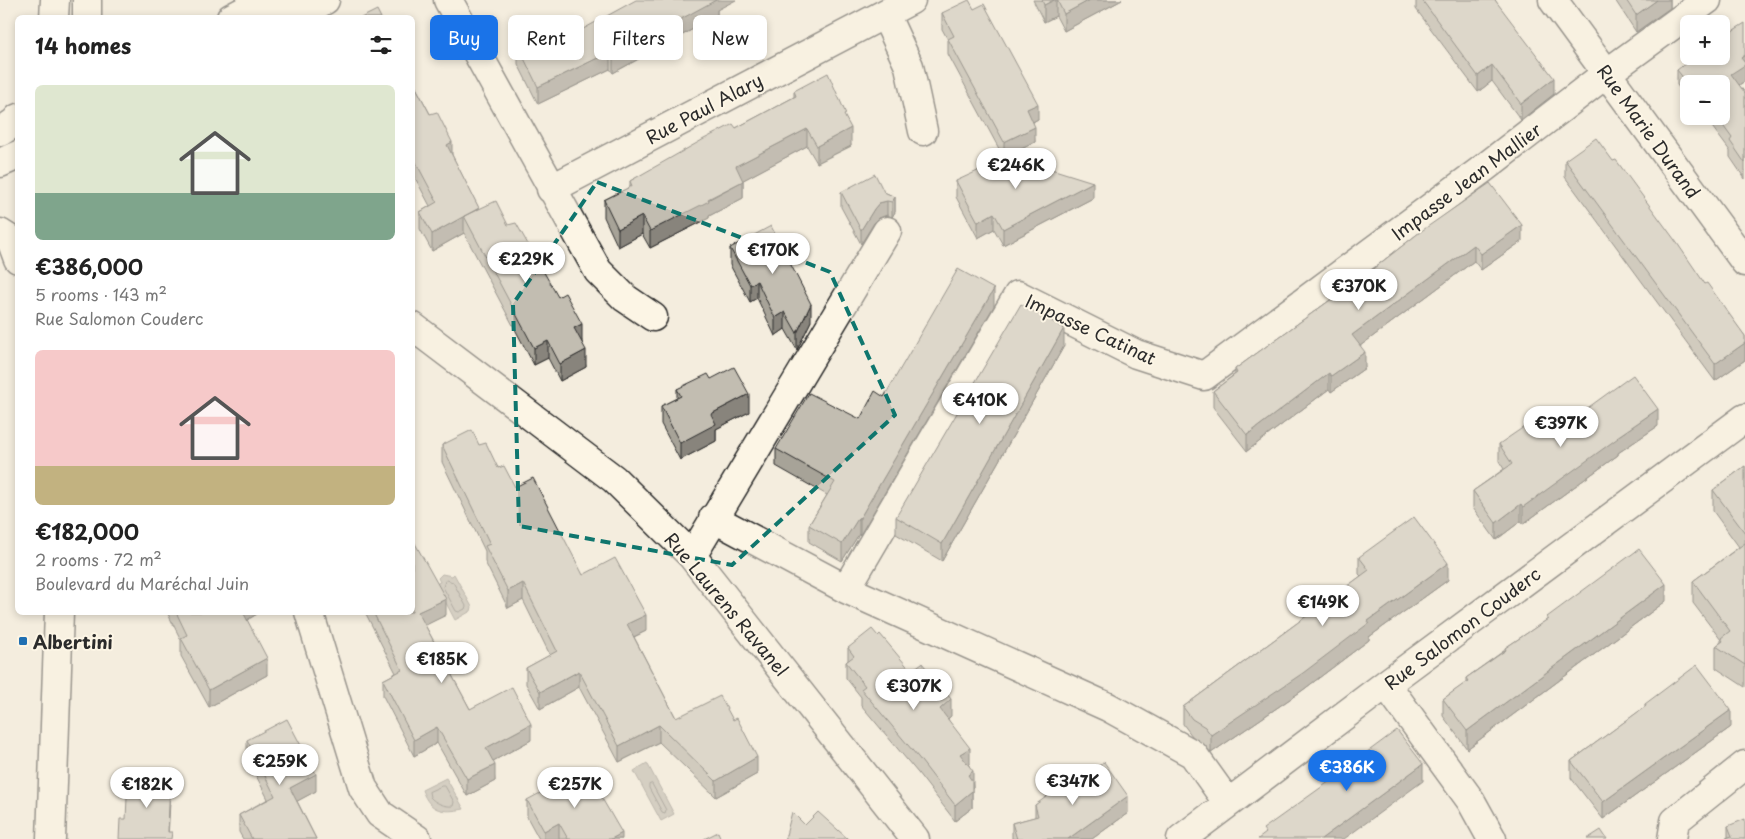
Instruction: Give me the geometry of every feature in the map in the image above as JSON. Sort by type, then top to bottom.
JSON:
[{"type":"street","points":[[54,15],[55,0]]},
{"type":"street","points":[[77,0],[78,15]]},
{"type":"street","points":[[87,0],[87,15]]},
{"type":"street","points":[[236,15],[264,0]]},
{"type":"street","points":[[266,15],[294,0]]},
{"type":"street","points":[[298,15],[325,0]]},
{"type":"street","points":[[448,0],[598,271],[625,298],[653,317]]},
{"type":"street","name":"Rue Paul Alary","points":[[551,189],[911,0]]},
{"type":"street","name":"Rue Marie Durand","points":[[1553,0],[1745,262]]},
{"type":"street","name":"Impasse Jean Mallier","points":[[1204,376],[1707,0]]},
{"type":"street","points":[[885,14],[909,66],[923,131]]},
{"type":"street","points":[[0,132],[15,122]]},
{"type":"street","points":[[0,137],[15,130]]},
{"type":"street","points":[[0,150],[15,148]]},
{"type":"street","points":[[0,163],[15,156]]},
{"type":"street","points":[[0,179],[15,173]]},
{"type":"street","points":[[692,556],[713,518],[887,231]]},
{"type":"street","points":[[0,233],[11,240],[15,251]]},
{"type":"street","name":"Impasse Catinat","points":[[846,590],[1018,295],[1136,354],[1204,376]]},
{"type":"street","name":"Rue Laurens Ravanel","points":[[415,328],[614,479],[692,556],[915,839]]},
{"type":"street","name":"Rue Salomon Couderc","points":[[1181,839],[1386,684],[1745,418]]},
{"type":"street","points":[[713,518],[846,590],[1108,707],[1193,754],[1228,803]]},
{"type":"street","points":[[51,839],[59,615]]},
{"type":"street","points":[[311,615],[363,788],[380,814],[417,839]]},
{"type":"street","points":[[1386,684],[1471,801],[1492,839]]},
{"type":"street","points":[[1672,839],[1675,821],[1745,765]]},
{"type":"highlighted area","points":[[597,182],[830,272],[895,415],[732,565],[519,526],[513,304]]},
{"type":"water","points":[[442,574],[452,576],[454,574],[472,607],[471,611],[455,620],[436,584],[440,582],[438,578]]},
{"type":"water","points":[[647,763],[674,814],[661,821],[634,771]]},
{"type":"water","points":[[446,778],[464,809],[444,811],[433,807],[425,797],[422,790]]},
{"type":"building","points":[[636,0],[716,0],[683,18],[683,15],[609,15]]},
{"type":"building","points":[[969,0],[974,9],[984,4],[1038,104],[1027,109],[1035,127],[1004,142],[948,39],[954,36],[942,13]]},
{"type":"building","points":[[1042,0],[1054,0],[1044,5]]},
{"type":"building","points":[[1057,0],[1090,0],[1064,14]]},
{"type":"building","points":[[1422,0],[1495,0],[1554,78],[1521,104],[1492,65],[1478,76]]},
{"type":"building","points":[[1626,0],[1657,0],[1636,15]]},
{"type":"building","points":[[377,10],[380,15],[367,15]]},
{"type":"building","points":[[594,23],[594,60],[538,87],[525,60],[584,60],[584,29]]},
{"type":"building","points":[[1745,23],[1745,55],[1741,58],[1745,65],[1731,74],[1745,93],[1745,163],[1730,141],[1732,138],[1723,125],[1730,125],[1730,75],[1681,75],[1677,70],[1683,65],[1730,65],[1730,32]]},
{"type":"building","points":[[828,73],[851,128],[817,146],[807,129],[736,166],[743,181],[708,199],[709,201],[650,231],[642,216],[618,229],[604,200],[632,186],[630,181],[704,139],[733,124],[736,128],[796,96],[794,91]]},
{"type":"building","points":[[415,86],[430,114],[437,112],[452,142],[447,145],[479,208],[432,234],[420,212],[437,202],[415,161]]},
{"type":"building","points":[[1596,138],[1613,161],[1616,160],[1705,284],[1707,283],[1745,336],[1745,343],[1715,364],[1565,160]]},
{"type":"building","points":[[1010,156],[1093,182],[1003,229],[994,213],[978,222],[956,181]]},
{"type":"building","points":[[875,174],[884,192],[895,197],[892,202],[879,203],[861,230],[841,192]]},
{"type":"building","points":[[1490,183],[1522,225],[1481,254],[1474,245],[1352,335],[1365,352],[1331,376],[1329,373],[1247,435],[1213,391],[1237,373],[1235,369],[1369,272],[1420,232]]},
{"type":"building","points":[[496,201],[508,225],[516,223],[558,297],[565,293],[582,324],[574,328],[586,350],[560,364],[548,341],[534,348],[464,216]]},
{"type":"building","points":[[771,226],[811,304],[797,333],[785,312],[775,318],[757,281],[750,285],[730,248]]},
{"type":"building","points":[[958,269],[994,289],[860,518],[842,544],[809,525],[835,482],[776,449],[809,393],[860,419],[875,391],[884,397]]},
{"type":"building","points":[[1021,304],[1064,328],[942,544],[896,517]]},
{"type":"building","points":[[734,367],[749,394],[711,414],[716,424],[680,443],[661,406],[681,396],[677,389],[708,374],[711,379]]},
{"type":"building","points":[[1633,375],[1658,409],[1523,507],[1521,504],[1496,523],[1473,491],[1512,464],[1499,444],[1540,416],[1553,433]]},
{"type":"building","points":[[472,430],[479,445],[486,443],[498,468],[504,466],[515,487],[533,478],[583,575],[615,558],[646,615],[627,624],[676,718],[720,696],[733,720],[737,718],[757,757],[716,781],[659,725],[619,746],[579,671],[540,692],[526,668],[557,651],[523,583],[508,591],[485,546],[490,544],[442,445]]},
{"type":"building","points":[[1745,466],[1745,533],[1713,490]]},
{"type":"building","points":[[1414,517],[1448,563],[1368,621],[1369,623],[1303,673],[1211,735],[1205,727],[1192,719],[1183,707],[1369,570],[1359,557]]},
{"type":"building","points":[[415,543],[446,599],[418,612],[470,709],[512,687],[531,724],[486,748],[495,765],[467,779],[437,727],[414,740],[383,680],[402,670],[374,615],[415,615]]},
{"type":"building","points":[[1745,543],[1745,665],[1716,646],[1723,641],[1721,638],[1730,631],[1693,581]]},
{"type":"building","points":[[1639,549],[1666,584],[1467,731],[1443,699],[1468,681],[1466,678],[1506,650],[1505,648],[1548,619],[1547,617]]},
{"type":"building","points":[[177,615],[245,615],[267,658],[209,690],[181,638],[187,635]]},
{"type":"building","points":[[872,629],[878,636],[880,634],[911,671],[922,663],[951,699],[940,709],[970,748],[960,754],[973,771],[968,775],[972,781],[972,791],[955,805],[861,689],[865,686],[846,662],[854,656],[848,648]]},
{"type":"building","points":[[1697,665],[1731,710],[1603,802],[1571,761],[1646,706],[1645,704]]},
{"type":"building","points":[[287,719],[316,774],[290,788],[316,839],[252,839],[239,815],[275,796],[247,740]]},
{"type":"building","points":[[1397,730],[1423,764],[1321,839],[1258,839],[1266,833],[1263,829]]},
{"type":"building","points":[[1104,762],[1128,796],[1068,839],[1017,839],[1012,823],[1038,816],[1035,805],[1082,771],[1086,776]]},
{"type":"building","points":[[585,769],[622,833],[611,839],[568,839],[559,823],[544,831],[527,800]]},
{"type":"building","points":[[128,776],[170,778],[168,832],[172,832],[171,839],[119,839],[120,819],[126,819]]},
{"type":"building","points":[[792,812],[805,825],[818,812],[848,839],[785,839]]},
{"type":"building","points":[[1745,819],[1745,839],[1723,839],[1732,836],[1728,826]]},
{"type":"building","points":[[1601,830],[1607,839],[1587,839]]},
{"type":"building","points":[[718,832],[721,839],[704,839]]},
{"type":"place","name":"Albertini","points":[[23,641]]}]
